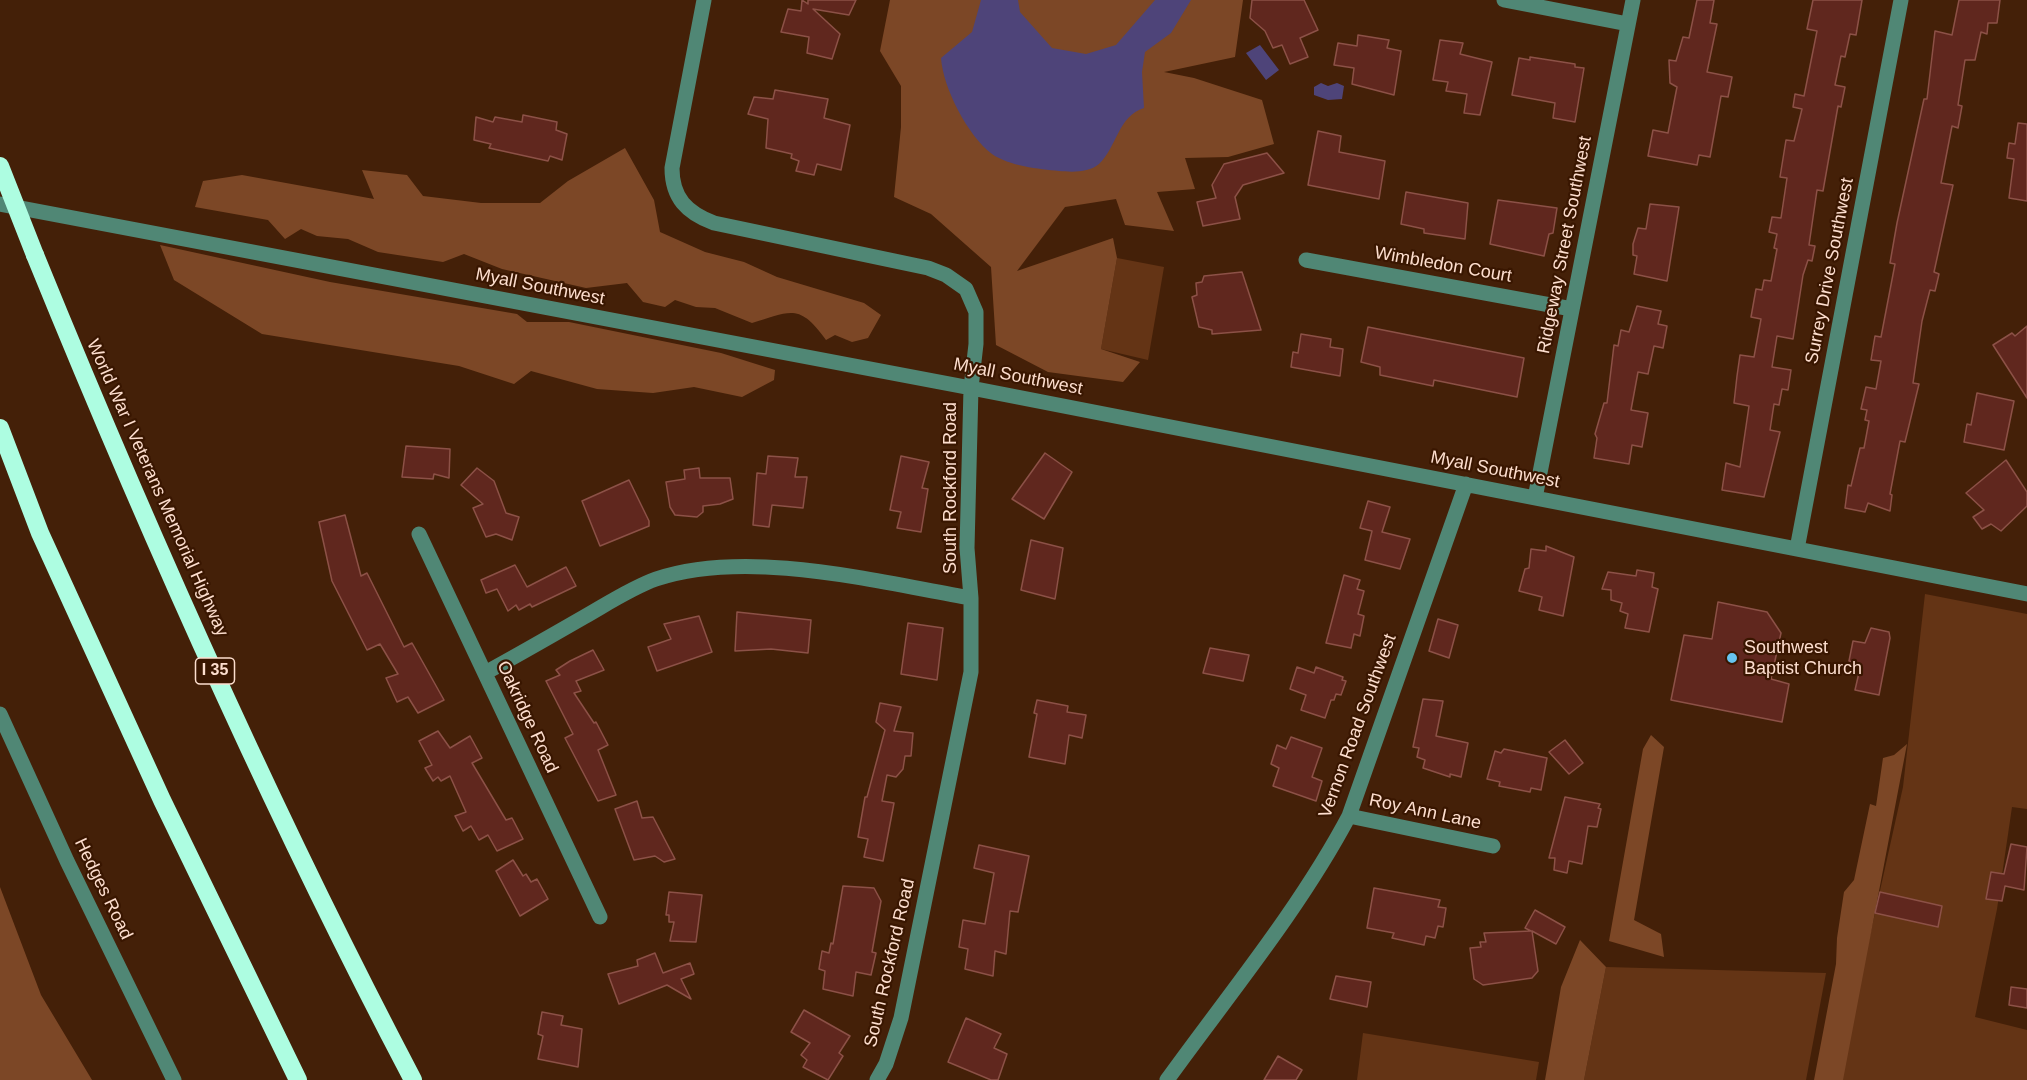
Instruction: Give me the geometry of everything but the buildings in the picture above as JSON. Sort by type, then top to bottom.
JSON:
[{"type":"highway","name":"World War I Veterans Memorial Highway","points":[[0,166],[109,438],[253,756],[360,980],[412,1080]]},
{"type":"highway","points":[[0,428],[45,543],[167,810],[298,1080]]},
{"type":"street","name":"South Rockford Road","points":[[704,0],[672,168],[672,181],[681,203],[698,217],[714,223],[928,268],[957,281],[972,299],[976,312],[976,344],[971,388],[967,548],[971,598],[971,672],[901,1018],[886,1064],[877,1080]]},
{"type":"street","points":[[1504,0],[1628,24]]},
{"type":"street","name":"Ridgeway Street Southwest","points":[[1535,498],[1633,0]]},
{"type":"street","name":"Surrey Drive Southwest","points":[[1797,549],[1901,0]]},
{"type":"street","name":"Myall Southwest","points":[[0,204],[971,388],[2027,594]]},
{"type":"street","name":"Wimbledon Court","points":[[1306,260],[1572,309]]},
{"type":"street","name":"Vernon Road Southwest","points":[[1167,1080],[1287,915],[1331,849],[1349,816],[1466,484]]},
{"type":"street","name":"Oakridge Road","points":[[419,534],[600,917]]},
{"type":"street","points":[[485,673],[624,594],[657,579],[691,573],[724,568],[794,569],[971,598]]},
{"type":"street","name":"Hedges Road","points":[[0,714],[67,861],[174,1080]]},
{"type":"street","name":"Roy Ann Lane","points":[[1349,816],[1493,846]]},
{"type":"shaded area","points":[[890,0],[1243,0],[1235,57],[1164,72],[1194,78],[1262,100],[1274,144],[1228,157],[1185,158],[1195,189],[1157,192],[1174,231],[1125,225],[1116,199],[1065,207],[1017,271],[1113,238],[1117,258],[1101,349],[1140,362],[1123,382],[1048,372],[996,345],[991,267],[931,214],[894,197],[901,127],[901,86],[880,51]]},
{"type":"shaded area","points":[[981,0],[1018,0],[1020,12],[1052,48],[1086,54],[1116,45],[1155,0],[1191,0],[1171,33],[1145,52],[1142,72],[1144,108],[1135,112],[1123,125],[1099,164],[1090,169],[1074,172],[1033,168],[999,158],[974,136],[958,110],[946,83],[941,58],[972,32]]},
{"type":"shaded area","points":[[1260,45],[1279,70],[1266,80],[1246,53]]},
{"type":"shaded area","points":[[1321,83],[1328,86],[1337,83],[1344,86],[1342,99],[1328,100],[1314,95],[1314,87]]},
{"type":"shaded area","points":[[625,148],[654,200],[660,232],[705,252],[744,262],[777,277],[864,303],[881,315],[868,338],[852,342],[835,335],[826,340],[808,320],[793,313],[752,323],[715,308],[696,307],[675,300],[665,307],[643,302],[627,283],[586,288],[502,269],[464,254],[443,262],[378,252],[348,239],[317,236],[301,229],[285,239],[268,220],[195,207],[203,181],[242,175],[374,199],[362,170],[407,175],[423,196],[481,203],[540,203],[568,181]]},
{"type":"shaded area","points":[[160,245],[330,282],[517,314],[527,322],[569,322],[721,353],[775,370],[774,380],[742,397],[694,387],[653,393],[597,389],[531,371],[514,384],[459,366],[262,334],[174,280]]},
{"type":"shaded area","points":[[1117,258],[1164,267],[1148,360],[1101,349]]},
{"type":"shaded area","points":[[1925,594],[2027,614],[2027,809],[2012,807],[1997,909],[1975,1017],[2027,1030],[2027,1080],[1838,1080],[1903,787]]},
{"type":"shaded area","points":[[1651,735],[1664,747],[1634,920],[1661,934],[1664,957],[1609,941],[1643,749]]},
{"type":"shaded area","points":[[1907,744],[1843,1080],[1814,1080],[1836,964],[1837,938],[1844,892],[1854,880],[1870,804],[1876,806],[1883,758],[1894,755]]},
{"type":"shaded area","points":[[0,887],[41,995],[92,1080],[0,1080]]},
{"type":"shaded area","points":[[1580,940],[1606,967],[1584,1080],[1545,1080],[1561,987]]},
{"type":"shaded area","points":[[1606,967],[1826,973],[1806,1080],[1584,1080]]},
{"type":"shaded area","points":[[1363,1033],[1539,1062],[1536,1080],[1357,1080]]},
{"type":"place","name":"Southwest Baptist Church","points":[[1732,658]]}]
